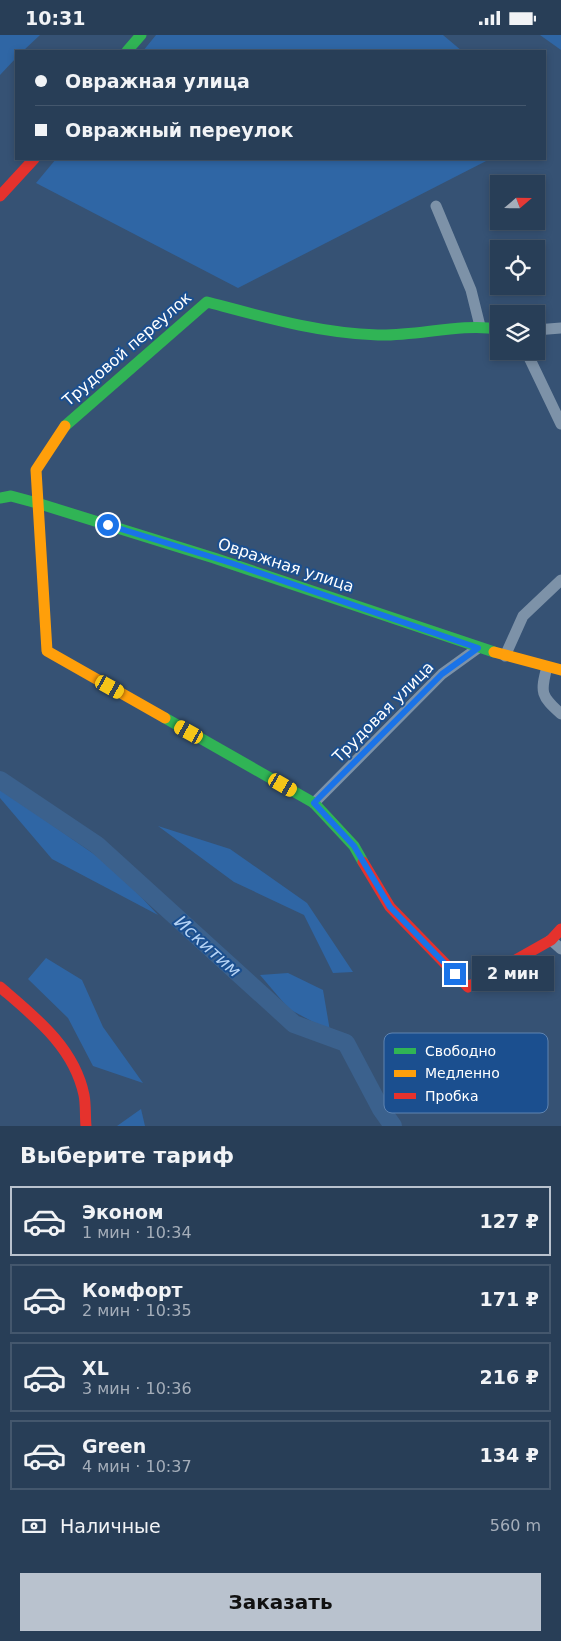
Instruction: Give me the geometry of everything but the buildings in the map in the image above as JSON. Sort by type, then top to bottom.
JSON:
[{"type":"street","points":[[127,50],[140,35]]},
{"type":"street","points":[[0,196],[33,160]]},
{"type":"street","points":[[436,206],[470,291],[480,326],[490,328]]},
{"type":"street","name":"Трудовой переулок","points":[[314,803],[47,651],[36,470],[67,422],[207,302],[300,327],[379,335],[480,326]]},
{"type":"street","points":[[545,330],[561,328]]},
{"type":"street","points":[[530,360],[561,424]]},
{"type":"street","name":"Овражная улица","points":[[0,498],[11,496],[37,503],[223,561],[478,648],[561,670]]},
{"type":"street","points":[[506,655],[523,616],[561,580]]},
{"type":"street","name":"Трудовая улица","points":[[314,803],[442,674],[478,648]]},
{"type":"street","points":[[547,667],[542,689],[547,701],[561,714]]},
{"type":"street","points":[[314,803],[354,846],[390,907],[468,987],[551,940],[561,929]]},
{"type":"street","points":[[551,940],[561,949]]},
{"type":"street","points":[[0,987],[65,1048],[77,1070],[84,1095],[86,1126]]},
{"type":"shaded area","points":[[0,35],[40,35],[24,50],[15,50],[15,59],[0,75]]},
{"type":"shaded area","points":[[156,35],[443,35],[461,50],[144,50]]},
{"type":"shaded area","points":[[540,35],[561,35],[561,50]]},
{"type":"shaded area","points":[[55,160],[488,160],[238,288],[36,183]]},
{"type":"shaded area","points":[[0,789],[114,868],[158,915],[52,859],[0,798]]},
{"type":"shaded area","points":[[158,826],[230,849],[307,903],[353,972],[333,973],[304,915],[234,882]]},
{"type":"shaded area","points":[[46,958],[82,980],[103,1027],[143,1083],[93,1066],[68,1018],[28,979]]},
{"type":"shaded area","points":[[288,973],[323,990],[330,1031],[289,1009],[260,975]]},
{"type":"shaded area","points":[[141,1109],[145,1126],[117,1126]]},
{"type":"waterway","name":"Искитим","points":[[0,780],[97,845],[294,1024],[346,1043],[381,1109],[393,1126]]},
{"type":"traffic: fast","points":[[128,50],[141,35]]},
{"type":"traffic: fast","points":[[65,426],[207,302],[313,328],[356,334],[393,335],[454,329],[490,328]]},
{"type":"traffic: fast","points":[[0,498],[11,496],[37,503],[214,558],[494,652]]},
{"type":"traffic: fast","points":[[165,718],[314,803],[354,846],[363,862]]},
{"type":"traffic: slow","points":[[65,426],[36,470],[47,651],[165,718]]},
{"type":"traffic: slow","points":[[494,652],[561,670]]},
{"type":"traffic: jam","points":[[0,196],[33,160]]},
{"type":"traffic: jam","points":[[363,862],[390,907],[468,987],[551,940],[561,929]]},
{"type":"traffic: jam","points":[[0,987],[51,1034],[72,1062],[84,1095],[86,1126]]},
{"type":"route","points":[[108,525],[231,563],[478,648],[442,674],[314,803],[354,846],[390,907],[455,974]]}]
